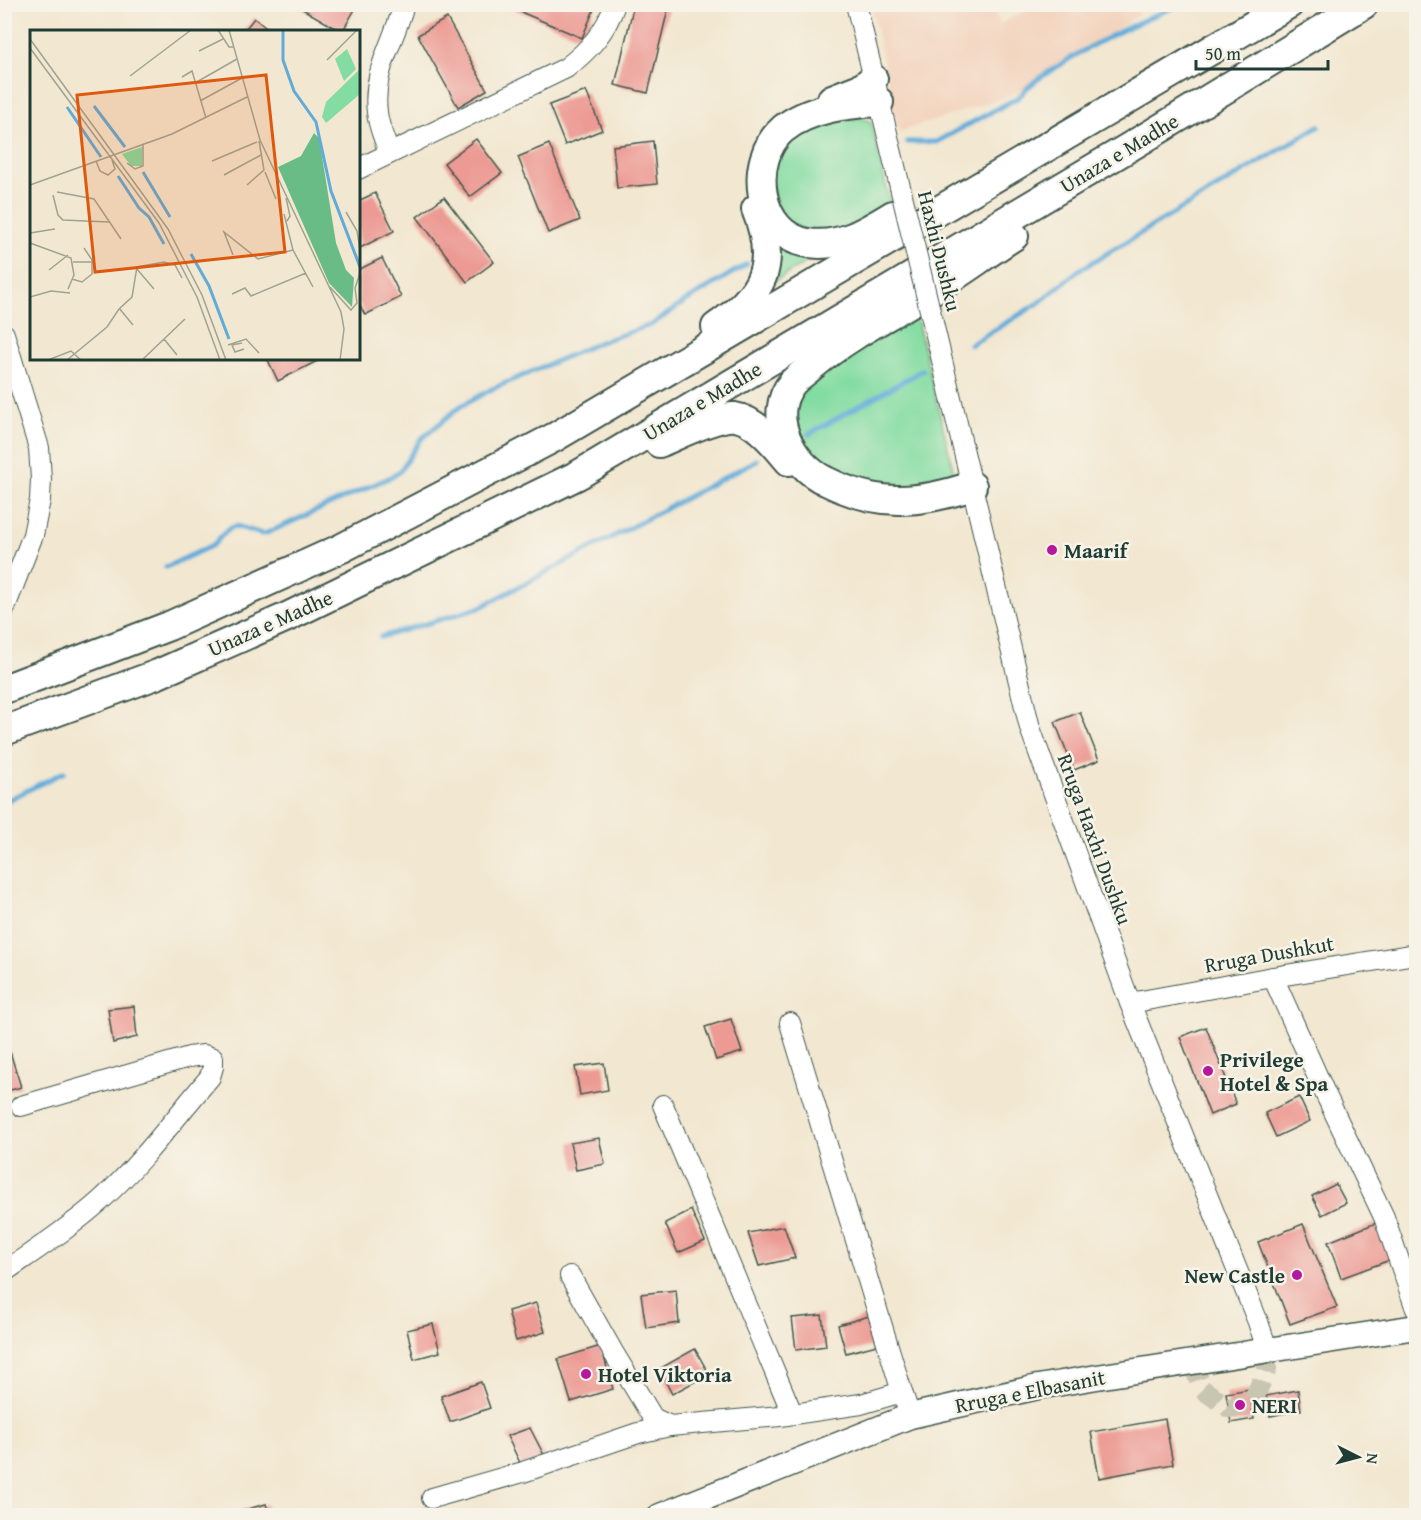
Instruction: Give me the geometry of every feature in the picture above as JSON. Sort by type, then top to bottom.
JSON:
[{"type":"highway","name":"Unaza e Madhe","points":[[4,689],[169,626],[332,553],[555,437],[1289,4]]},
{"type":"highway","name":"Unaza e Madhe","points":[[4,731],[158,674],[287,617],[578,475],[1153,133],[1364,4]]},
{"type":"highway","points":[[555,437],[635,378],[695,343],[733,316],[760,282],[768,252],[765,232],[753,201],[750,182],[751,167],[761,139],[770,127],[794,110],[863,87],[876,91]]},
{"type":"highway","points":[[876,91],[798,119],[782,130],[770,147],[763,162],[761,182],[769,214],[785,235],[805,243],[819,244],[839,242],[860,235],[1072,111],[1135,96]]},
{"type":"highway","points":[[974,495],[903,501],[841,489],[822,480],[793,452],[784,434],[782,416],[785,399],[792,383],[832,349],[955,276],[1104,181],[1153,133]]},
{"type":"highway","points":[[578,475],[625,459],[721,418],[736,417],[768,437],[802,474],[826,490],[873,506],[919,510],[974,495]]},
{"type":"main road","name":"Rruga e Elbasanit","points":[[660,1515],[910,1416],[1038,1387],[1416,1327]]},
{"type":"street","points":[[389,153],[377,115],[376,91],[379,70],[400,20],[404,4]]},
{"type":"street","points":[[360,168],[566,68],[582,56],[606,28],[615,4]]},
{"type":"street","points":[[856,4],[876,91]]},
{"type":"street","name":"Haxhi Dushku","points":[[876,91],[934,327]]},
{"type":"street","name":"Rruga Haxhi Dushku","points":[[934,327],[1030,728],[1130,1004],[1267,1349]]},
{"type":"street","points":[[4,334],[39,448],[41,479],[40,500],[33,536],[4,610]]},
{"type":"street","name":"Rruga Dushkut","points":[[1130,1004],[1416,954]]},
{"type":"street","points":[[1274,977],[1342,1130],[1384,1217],[1416,1309]]},
{"type":"street","points":[[790,1023],[910,1416]]},
{"type":"street","points":[[4,1272],[72,1224],[102,1199],[210,1077],[213,1058],[204,1055],[189,1057],[21,1106]]},
{"type":"street","points":[[663,1105],[792,1413]]},
{"type":"street","points":[[570,1276],[653,1418],[670,1426]]},
{"type":"street","points":[[432,1498],[523,1472],[638,1433],[670,1426],[861,1404],[903,1392]]},
{"type":"shaded area","points":[[871,5],[994,5],[1000,24],[1037,5],[1136,5],[1139,15],[1018,93],[899,132]]},
{"type":"green space","points":[[860,117],[871,122],[891,207],[852,229],[815,236],[781,219],[768,176],[798,127]]},
{"type":"green space","points":[[777,242],[816,256],[772,283]]},
{"type":"green space","points":[[915,312],[955,477],[911,495],[814,466],[790,416],[800,388]]},
{"type":"building","points":[[294,4],[358,4],[343,30],[339,30]]},
{"type":"building","points":[[634,4],[649,4],[668,9],[648,93],[615,85]]},
{"type":"building","points":[[510,5],[589,5],[595,7],[582,38],[509,7]]},
{"type":"building","points":[[254,18],[269,30],[245,30]]},
{"type":"building","points":[[447,18],[487,90],[458,107],[418,35]]},
{"type":"building","points":[[586,91],[602,130],[565,145],[549,105]]},
{"type":"building","points":[[476,139],[502,173],[470,197],[444,163]]},
{"type":"building","points":[[653,141],[657,184],[617,188],[613,146]]},
{"type":"building","points":[[549,144],[580,220],[548,233],[518,157]]},
{"type":"building","points":[[375,193],[394,231],[360,248],[360,200]]},
{"type":"building","points":[[444,197],[494,262],[467,282],[417,217]]},
{"type":"building","points":[[382,258],[401,297],[365,315],[360,306],[360,269]]},
{"type":"building","points":[[268,360],[319,360],[278,381]]},
{"type":"building","points":[[1080,712],[1099,760],[1074,770],[1055,722]]},
{"type":"building","points":[[134,1006],[137,1037],[113,1043],[108,1009]]},
{"type":"building","points":[[731,1019],[742,1052],[716,1060],[705,1027]]},
{"type":"building","name":"Privilege Hotel & Spa","points":[[1206,1027],[1236,1104],[1210,1115],[1180,1037]]},
{"type":"building","points":[[10,1052],[21,1087],[4,1092],[4,1053]]},
{"type":"building","points":[[604,1063],[608,1090],[580,1095],[575,1067]]},
{"type":"building","points":[[1299,1097],[1310,1121],[1276,1137],[1265,1113]]},
{"type":"building","points":[[599,1138],[605,1164],[576,1170],[570,1143]]},
{"type":"building","points":[[1336,1184],[1346,1203],[1322,1215],[1312,1196]]},
{"type":"building","points":[[691,1210],[705,1241],[678,1253],[665,1223]]},
{"type":"building","points":[[1376,1223],[1390,1260],[1341,1278],[1328,1242]]},
{"type":"building","name":"New Castle","points":[[1303,1224],[1337,1307],[1290,1324],[1258,1242]]},
{"type":"building","points":[[784,1226],[795,1258],[759,1266],[748,1233]]},
{"type":"building","points":[[676,1290],[679,1323],[646,1328],[641,1294]]},
{"type":"building","points":[[536,1303],[545,1332],[516,1341],[508,1311]]},
{"type":"building","points":[[822,1315],[826,1346],[796,1350],[792,1318]]},
{"type":"building","points":[[869,1316],[877,1345],[846,1353],[838,1325]]},
{"type":"building","points":[[433,1324],[440,1352],[414,1359],[407,1330]]},
{"type":"building","name":"Hotel Viktoria","points":[[601,1346],[613,1389],[571,1402],[558,1359]]},
{"type":"building","points":[[695,1349],[709,1374],[672,1394],[659,1369]]},
{"type":"building","points":[[481,1382],[490,1408],[450,1422],[441,1396]]},
{"type":"building","name":"NERI","points":[[1249,1389],[1254,1419],[1231,1423],[1226,1393]]},
{"type":"building","points":[[1298,1390],[1301,1410],[1270,1416],[1266,1396]]},
{"type":"building","points":[[1165,1419],[1173,1464],[1099,1478],[1091,1432]]},
{"type":"building","points":[[530,1428],[547,1461],[522,1467],[507,1436]]},
{"type":"building","points":[[266,1504],[270,1516],[241,1516],[240,1511]]},
{"type":"waterway","points":[[907,142],[936,142],[1019,97],[1038,79],[1099,42],[1182,4]]},
{"type":"waterway","points":[[970,345],[1037,304],[1078,271],[1319,126]]},
{"type":"waterway","points":[[166,567],[213,545],[228,529],[236,526],[262,534],[267,533],[395,475],[421,439],[461,406],[492,389],[600,342],[651,325],[747,264]]},
{"type":"waterway","points":[[809,434],[923,370]]},
{"type":"waterway","points":[[381,637],[479,608],[757,460]]},
{"type":"waterway","points":[[4,802],[64,772]]},
{"type":"tunnel","points":[[1192,1361],[1202,1389],[1229,1408],[1252,1403],[1267,1369],[1267,1349]]},
{"type":"place","name":"Maarif","points":[[1052,550]]},
{"type":"place","name":"Privilege Hotel & Spa","points":[[1208,1071]]},
{"type":"place","name":"New Castle","points":[[1297,1275]]},
{"type":"place","name":"Hotel Viktoria","points":[[586,1374]]},
{"type":"place","name":"NERI","points":[[1240,1405]]}]
